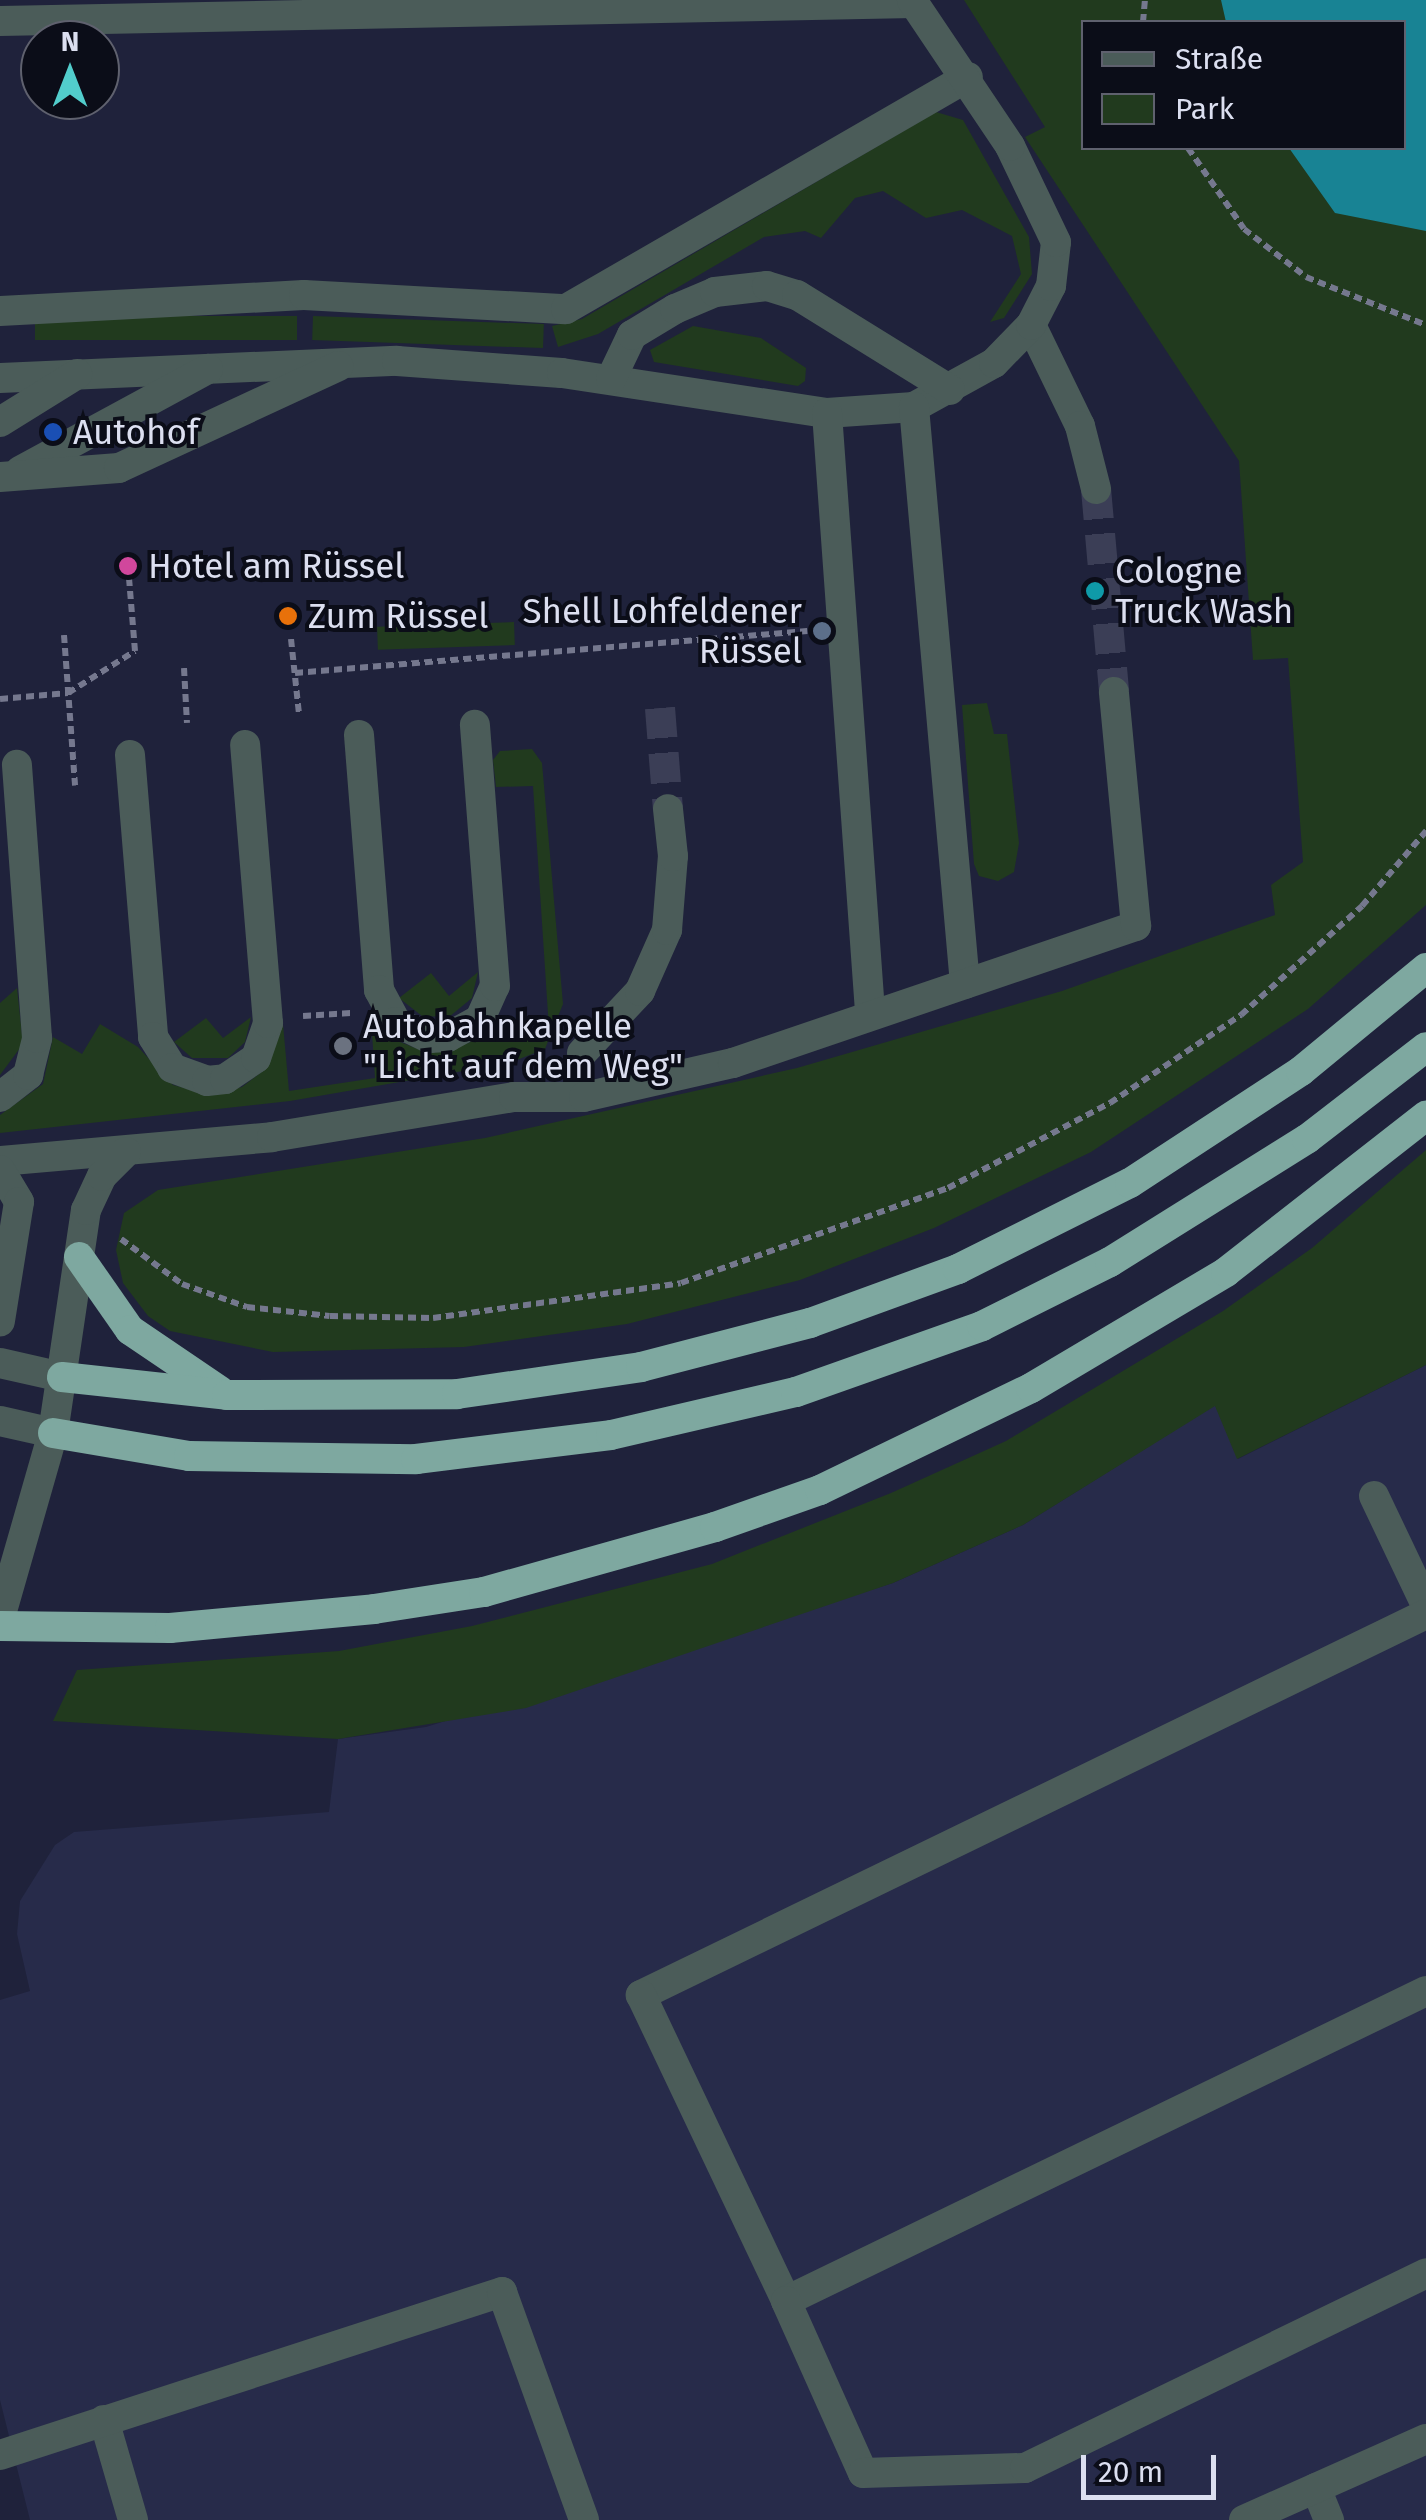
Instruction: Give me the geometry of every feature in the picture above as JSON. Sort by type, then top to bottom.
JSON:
[{"type":"highway","points":[[62,1378],[226,1395],[400,1398],[521,1386],[702,1353],[855,1308],[1015,1244],[1130,1183],[1301,1071],[1426,968]]},
{"type":"highway","points":[[53,1433],[189,1456],[416,1459],[611,1434],[796,1392],[982,1326],[1110,1262],[1292,1149],[1426,1047]]},
{"type":"highway","points":[[0,1626],[244,1624],[484,1592],[715,1527],[820,1490],[1031,1388],[1226,1272],[1426,1116]]},
{"type":"highway","points":[[79,1257],[130,1330],[226,1395]]},
{"type":"street","points":[[0,21],[913,2],[968,77],[1054,229],[1051,286],[1031,326],[994,363],[914,408],[827,413],[611,379],[349,361],[216,364],[0,378]]},
{"type":"street","points":[[0,311],[304,294],[566,309],[968,77]]},
{"type":"street","points":[[611,379],[624,345],[639,330],[694,298],[767,286],[797,294],[950,390]]},
{"type":"street","points":[[1031,326],[1080,426],[1096,489]]},
{"type":"street","points":[[6,476],[119,468],[349,361]]},
{"type":"street","points":[[6,476],[216,364]]},
{"type":"street","points":[[0,422],[79,372]]},
{"type":"street","points":[[914,408],[965,984]]},
{"type":"street","points":[[827,413],[870,1012]]},
{"type":"street","points":[[0,1162],[126,1152],[356,1125],[514,1098],[584,1097],[733,1063],[870,1012],[1136,926],[1114,692]]},
{"type":"street","points":[[359,735],[379,990],[386,1010],[412,1033],[448,1037],[480,1019],[495,986],[475,725]]},
{"type":"street","points":[[130,755],[153,1036],[160,1054],[188,1077],[225,1079],[256,1058],[267,1019],[245,745]]},
{"type":"street","points":[[0,1096],[28,1075],[37,1038],[17,765]]},
{"type":"street","points":[[582,1053],[640,992],[667,930],[673,856],[668,809]]},
{"type":"street","points":[[0,1618],[53,1433],[86,1210],[102,1176],[126,1152]]},
{"type":"street","points":[[0,1170],[19,1202],[0,1321]]},
{"type":"street","points":[[0,1363],[62,1378]]},
{"type":"street","points":[[0,1421],[53,1433]]},
{"type":"street","points":[[1374,1496],[1426,1605]]},
{"type":"street","points":[[1426,1614],[641,1995],[863,2473],[1025,2468],[1426,2273]]},
{"type":"street","points":[[786,2301],[1426,1992]]},
{"type":"street","points":[[0,2454],[502,2292],[584,2520]]},
{"type":"street","points":[[104,2420],[133,2520]]},
{"type":"street","points":[[1244,2520],[1426,2438]]},
{"type":"street","points":[[1316,2488],[1329,2520]]},
{"type":"path","points":[[1189,150],[1244,229],[1306,276],[1426,325]]},
{"type":"path","points":[[0,699],[68,694],[134,651],[128,566]]},
{"type":"path","points":[[294,673],[842,628]]},
{"type":"path","points":[[64,636],[75,786]]},
{"type":"path","points":[[291,639],[299,714]]},
{"type":"path","points":[[184,668],[188,723]]},
{"type":"path","points":[[86,1210],[182,1284],[247,1308],[433,1318],[681,1282],[948,1188],[1110,1103],[1241,1015],[1362,906],[1426,831]]},
{"type":"path","points":[[267,1019],[386,1010]]},
{"type":"shaded area","points":[[1221,0],[1426,0],[1426,231],[1335,213],[1290,150],[1406,150],[1406,20],[1226,20]]},
{"type":"shaded area","points":[[1426,1365],[1426,2520],[30,2520],[0,2400],[0,2000],[30,1991],[17,1934],[20,1901],[55,1845],[74,1832],[329,1812],[338,1739],[426,1727],[893,1583],[1023,1525],[1215,1405],[1238,1459]]},
{"type":"green space","points":[[964,0],[1426,0],[1426,905],[1308,1009],[1091,1152],[934,1228],[800,1280],[627,1324],[464,1347],[273,1352],[170,1331],[148,1316],[123,1283],[116,1250],[124,1213],[158,1190],[485,1138],[797,1068],[1062,991],[1275,915],[1271,885],[1303,862],[1288,658],[1253,660],[1239,461],[1025,137],[1045,127]]},
{"type":"green space","points":[[936,112],[963,120],[1029,237],[1032,274],[1004,318],[990,322],[1021,274],[1012,236],[962,210],[926,218],[883,191],[855,198],[821,238],[805,231],[764,237],[598,334],[558,347],[552,326],[582,319]]},
{"type":"green space","points":[[35,316],[297,316],[297,340],[35,340]]},
{"type":"green space","points":[[313,316],[544,324],[543,348],[312,340]]},
{"type":"green space","points":[[693,326],[761,338],[806,368],[805,381],[798,386],[654,362],[650,350]]},
{"type":"green space","points":[[514,622],[515,645],[378,650],[377,627]]},
{"type":"green space","points":[[987,703],[994,734],[1007,734],[1019,843],[1014,872],[998,881],[979,876],[974,864],[962,705]]},
{"type":"green space","points":[[532,749],[542,763],[563,1004],[545,1049],[509,1063],[290,1101],[0,1133],[0,1115],[43,1084],[53,1037],[82,1054],[100,1024],[138,1047],[173,1085],[211,1095],[242,1087],[263,1071],[283,1024],[289,1091],[375,1078],[371,1018],[395,1040],[423,1051],[469,1043],[498,1017],[499,1033],[549,1029],[533,786],[496,787],[493,760],[500,751]]},
{"type":"green space","points":[[478,972],[472,998],[449,1017],[422,1016],[399,998],[431,973],[449,996]]},
{"type":"green space","points":[[17,988],[23,1044],[0,1075],[0,1003]]},
{"type":"green space","points":[[251,1017],[245,1042],[228,1058],[192,1058],[174,1042],[206,1018],[223,1038]]},
{"type":"green space","points":[[1426,1150],[1426,1365],[1237,1459],[1215,1406],[1023,1525],[893,1583],[526,1708],[338,1739],[53,1721],[77,1670],[339,1651],[472,1626],[712,1564],[891,1493],[1006,1441],[1223,1311],[1312,1248]]},
{"type":"tunnel","points":[[1096,489],[1114,692]]},
{"type":"tunnel","points":[[660,708],[668,809]]},
{"type":"place","name":"Autohof","points":[[53,432]]},
{"type":"place","name":"Hotel am Rüssel","points":[[128,566]]},
{"type":"place","name":"Cologne Truck Wash","points":[[1095,591]]},
{"type":"place","name":"Zum Rüssel","points":[[288,616]]},
{"type":"place","name":"Shell Lohfeldener Rüssel","points":[[822,631]]},
{"type":"place","name":"Autobahnkapelle \"Licht auf dem Weg\"","points":[[343,1046]]}]
